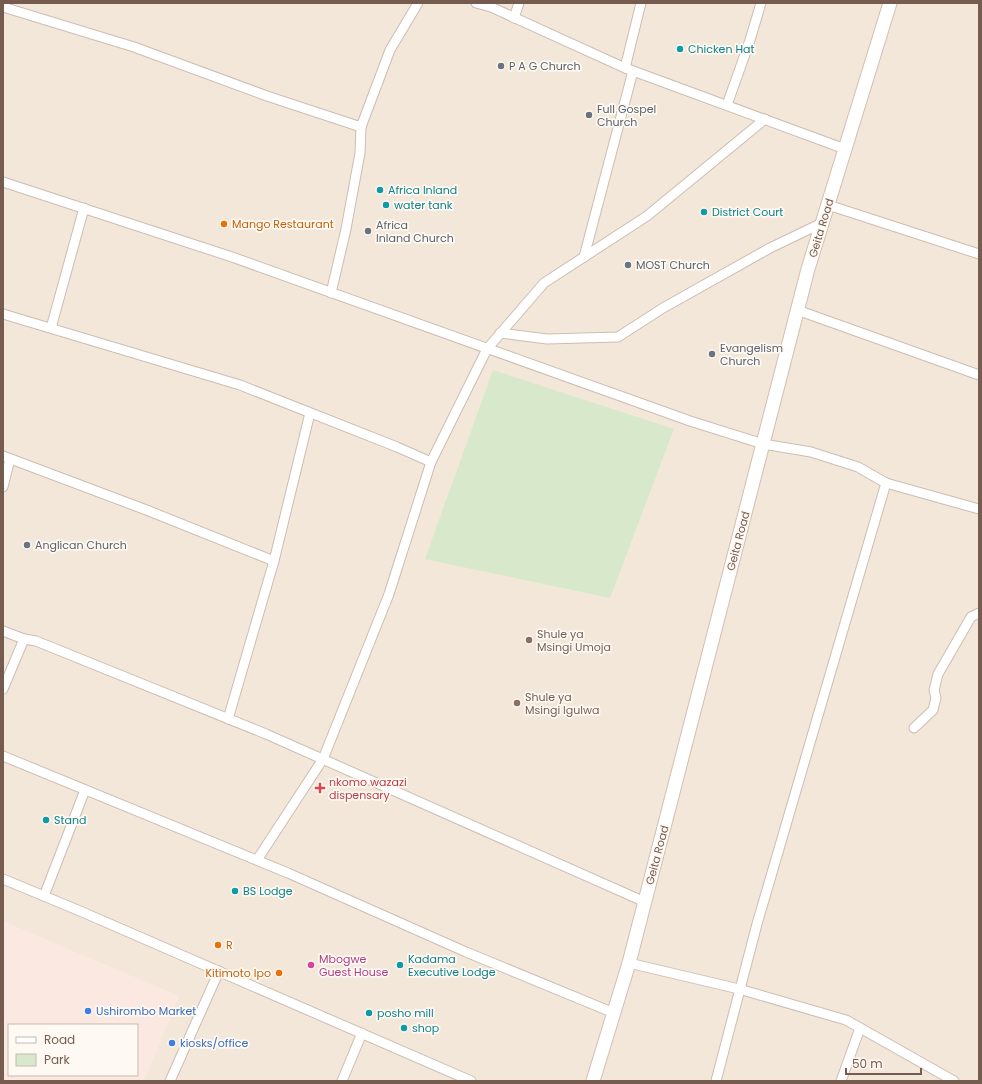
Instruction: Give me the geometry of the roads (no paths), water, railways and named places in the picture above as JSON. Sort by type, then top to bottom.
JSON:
[{"type":"main road","name":"Geita Road","points":[[593,1081],[629,963],[797,310],[822,223],[890,3]]},
{"type":"street","points":[[331,293],[346,229],[360,153],[361,127],[390,50],[418,3]]},
{"type":"street","points":[[476,3],[514,18],[629,69],[845,148]]},
{"type":"street","points":[[514,18],[519,3]]},
{"type":"street","points":[[584,257],[629,69],[640,3]]},
{"type":"street","points":[[727,105],[750,40],[761,3]]},
{"type":"street","points":[[3,7],[134,47],[267,96],[361,127]]},
{"type":"street","points":[[257,860],[323,759],[389,594],[431,462],[487,349],[544,283],[647,216],[765,119]]},
{"type":"street","points":[[3,182],[232,257],[690,421],[763,444],[811,452],[851,465],[886,483],[979,509]]},
{"type":"street","points":[[828,205],[979,254]]},
{"type":"street","points":[[51,328],[84,208]]},
{"type":"street","points":[[500,333],[547,339],[618,337],[663,308],[770,248],[822,223]]},
{"type":"street","points":[[797,310],[979,375]]},
{"type":"street","points":[[3,314],[240,385],[431,462]]},
{"type":"street","points":[[228,719],[274,561],[310,413]]},
{"type":"street","points":[[3,487],[6,458],[149,511],[274,561]]},
{"type":"street","points":[[716,1081],[761,909],[886,483]]},
{"type":"street","points":[[914,728],[933,710],[936,698],[934,690],[938,674],[971,617],[979,613]]},
{"type":"street","points":[[3,631],[24,639],[36,641],[323,759],[645,902]]},
{"type":"street","points":[[3,689],[24,639]]},
{"type":"street","points":[[3,756],[257,860],[466,952],[614,1013]]},
{"type":"street","points":[[44,896],[85,790]]},
{"type":"street","points":[[3,879],[471,1081]]},
{"type":"street","points":[[629,963],[740,989],[846,1020],[954,1081]]},
{"type":"street","points":[[170,1081],[219,971]]},
{"type":"street","points":[[841,1081],[860,1028]]},
{"type":"street","points":[[342,1081],[362,1033]]},
{"type":"place","name":"Chicken Hat","points":[[680,49]]},
{"type":"place","name":"P A G Church","points":[[501,66]]},
{"type":"place","name":"Full Gospel Church","points":[[589,115]]},
{"type":"place","name":"Africa Inland","points":[[380,190]]},
{"type":"place","name":"water tank","points":[[386,205]]},
{"type":"place","name":"District Court","points":[[704,212]]},
{"type":"place","name":"Mango Restaurant","points":[[224,224]]},
{"type":"place","name":"Africa Inland Church","points":[[368,231]]},
{"type":"place","name":"MOST Church","points":[[628,265]]},
{"type":"place","name":"Evangelism Church","points":[[712,354]]},
{"type":"place","name":"Anglican Church","points":[[27,545]]},
{"type":"place","name":"Shule ya Msingi Umoja","points":[[529,640]]},
{"type":"place","name":"Shule ya Msingi Igulwa","points":[[517,703]]},
{"type":"place","name":"nkomo wazazi dispensary","points":[[320,788]]},
{"type":"place","name":"Stand","points":[[46,820]]},
{"type":"place","name":"BS Lodge","points":[[235,891]]},
{"type":"place","name":"R","points":[[218,945]]},
{"type":"place","name":"Mbogwe Guest House","points":[[311,965]]},
{"type":"place","name":"Kadama Executive Lodge","points":[[400,965]]},
{"type":"place","name":"Kitimoto Ipo","points":[[279,973]]},
{"type":"place","name":"Ushirombo Market","points":[[88,1011]]},
{"type":"place","name":"posho mill","points":[[369,1013]]},
{"type":"place","name":"shop","points":[[404,1028]]},
{"type":"place","name":"kiosks/office","points":[[172,1043]]}]
